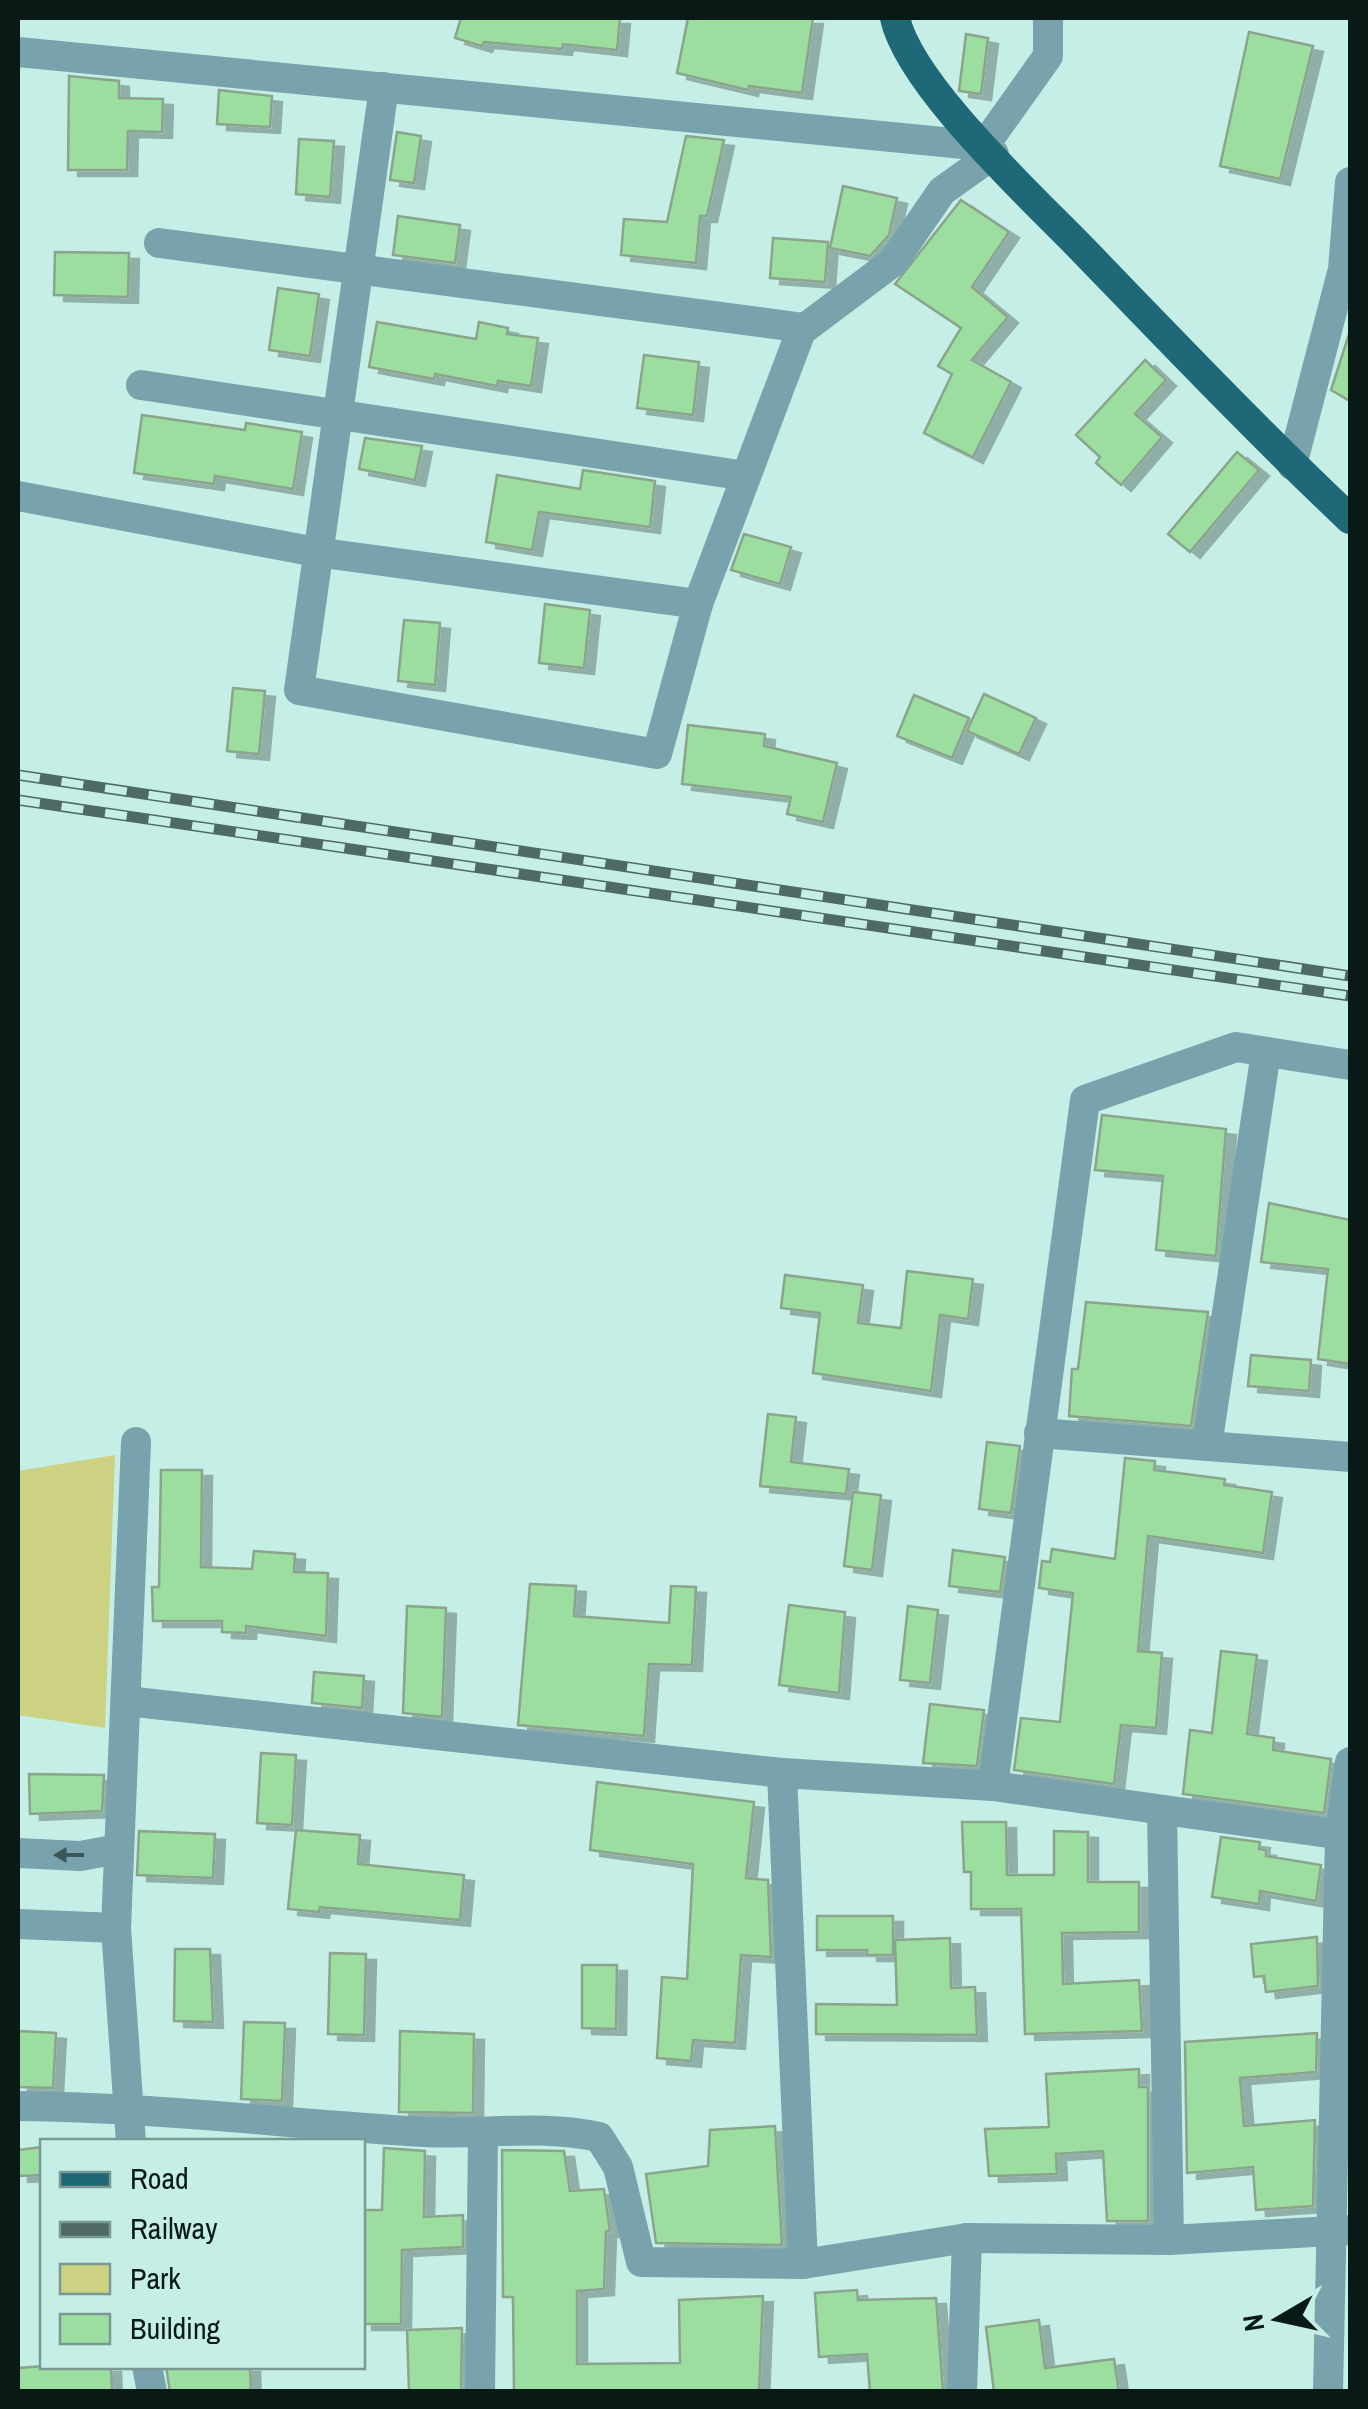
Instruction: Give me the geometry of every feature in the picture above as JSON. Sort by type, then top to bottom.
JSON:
[{"type":"main road","points":[[898,29],[934,91],[1292,464],[1350,519]]},
{"type":"street","points":[[878,18],[898,29]]},
{"type":"street","points":[[384,88],[298,690],[658,754],[698,604],[804,328],[893,262],[942,191],[989,150],[1048,56],[1048,18]]},
{"type":"street","points":[[18,52],[989,150]]},
{"type":"street","points":[[1292,464],[1347,270],[1350,182]]},
{"type":"street","points":[[159,243],[804,328]]},
{"type":"street","points":[[141,386],[746,476]]},
{"type":"street","points":[[18,496],[316,552],[698,604]]},
{"type":"street","points":[[994,1786],[1085,1100],[1236,1047],[1350,1065]]},
{"type":"street","points":[[1207,1446],[1266,1052]]},
{"type":"street","points":[[1039,1433],[1350,1458]]},
{"type":"street","points":[[131,2139],[116,1928],[136,1442]]},
{"type":"street","points":[[126,1701],[782,1774],[994,1786],[1345,1836]]},
{"type":"street","points":[[1328,2392],[1342,2229],[1345,1836],[1350,1762]]},
{"type":"street","points":[[782,1774],[803,2264]]},
{"type":"street","points":[[1162,1810],[1168,2240]]},
{"type":"street","points":[[18,1852],[80,1856],[120,1849]]},
{"type":"street","points":[[18,1924],[116,1928]]},
{"type":"street","points":[[18,2106],[129,2106],[483,2135],[557,2127],[599,2137],[618,2167],[641,2262],[803,2264],[967,2238],[1168,2240],[1342,2229]]},
{"type":"street","points":[[480,2392],[483,2135]]},
{"type":"street","points":[[962,2392],[967,2238]]},
{"type":"green space","points":[[115,1455],[105,1728],[18,1715],[18,1471]]},
{"type":"building","points":[[461,18],[620,18],[617,50],[563,44],[562,49],[484,42],[482,46],[455,38]]},
{"type":"building","points":[[688,18],[813,18],[802,93],[749,86],[748,90],[677,73]]},
{"type":"building","points":[[1249,32],[1313,46],[1280,179],[1220,166]]},
{"type":"building","points":[[966,34],[988,38],[981,94],[959,91]]},
{"type":"building","points":[[69,76],[119,81],[119,98],[163,99],[162,132],[128,131],[127,170],[68,170]]},
{"type":"building","points":[[219,90],[272,96],[270,127],[217,124]]},
{"type":"building","points":[[397,132],[421,136],[414,183],[390,180]]},
{"type":"building","points":[[686,136],[724,140],[707,216],[700,216],[696,263],[621,255],[624,219],[667,222]]},
{"type":"building","points":[[299,139],[334,141],[330,197],[296,194]]},
{"type":"building","points":[[843,186],[897,198],[889,235],[870,256],[830,248]]},
{"type":"building","points":[[961,200],[1009,232],[972,287],[1008,317],[972,360],[1011,382],[973,457],[924,433],[952,374],[938,366],[961,328],[895,284]]},
{"type":"building","points":[[398,216],[460,225],[455,263],[393,255]]},
{"type":"building","points":[[773,238],[828,242],[825,282],[770,278]]},
{"type":"building","points":[[55,252],[129,253],[128,297],[54,295]]},
{"type":"building","points":[[278,288],[319,294],[310,356],[269,350]]},
{"type":"building","points":[[377,322],[476,339],[479,322],[508,328],[507,334],[538,338],[531,386],[498,381],[497,386],[435,374],[434,379],[369,367]]},
{"type":"building","points":[[1350,331],[1350,401],[1331,390]]},
{"type":"building","points":[[644,355],[699,362],[693,415],[637,408]]},
{"type":"building","points":[[1145,360],[1166,380],[1135,414],[1162,437],[1121,485],[1096,463],[1100,457],[1076,435]]},
{"type":"building","points":[[142,415],[245,430],[246,423],[302,432],[293,489],[215,476],[214,484],[134,473]]},
{"type":"building","points":[[365,438],[422,446],[415,480],[359,469]]},
{"type":"building","points":[[1237,452],[1259,470],[1190,552],[1168,534]]},
{"type":"building","points":[[583,470],[655,481],[650,527],[539,512],[532,550],[486,542],[497,475],[580,489]]},
{"type":"building","points":[[744,534],[791,547],[780,584],[731,570]]},
{"type":"building","points":[[545,604],[590,610],[584,668],[539,663]]},
{"type":"building","points":[[404,620],[440,623],[435,685],[398,681]]},
{"type":"building","points":[[233,688],[265,691],[259,754],[227,751]]},
{"type":"building","points":[[984,694],[1036,718],[1019,754],[967,731]]},
{"type":"building","points":[[914,695],[969,718],[952,758],[897,736]]},
{"type":"building","points":[[688,725],[765,734],[764,746],[837,763],[823,822],[787,814],[791,797],[682,784]]},
{"type":"building","points":[[1102,1115],[1226,1129],[1216,1256],[1156,1250],[1163,1176],[1095,1170]]},
{"type":"building","points":[[1269,1203],[1350,1220],[1350,1364],[1318,1359],[1328,1269],[1261,1262]]},
{"type":"building","points":[[907,1271],[973,1279],[968,1319],[940,1315],[931,1391],[813,1373],[820,1313],[781,1308],[785,1275],[863,1285],[858,1323],[901,1328]]},
{"type":"building","points":[[1086,1302],[1208,1312],[1191,1426],[1069,1416],[1072,1369],[1078,1369]]},
{"type":"building","points":[[1251,1355],[1311,1360],[1309,1391],[1248,1386]]},
{"type":"building","points":[[768,1414],[796,1417],[791,1462],[849,1469],[846,1494],[760,1486]]},
{"type":"building","points":[[987,1442],[1020,1446],[1011,1513],[979,1509]]},
{"type":"building","points":[[1125,1458],[1155,1461],[1154,1470],[1225,1479],[1224,1485],[1272,1492],[1263,1553],[1148,1536],[1138,1651],[1162,1653],[1156,1728],[1121,1725],[1114,1784],[1014,1770],[1021,1718],[1060,1722],[1073,1593],[1039,1588],[1042,1561],[1050,1562],[1052,1549],[1115,1559]]},
{"type":"building","points":[[161,1470],[202,1470],[201,1567],[252,1569],[254,1551],[295,1554],[294,1572],[328,1573],[326,1636],[246,1626],[246,1633],[222,1632],[222,1621],[153,1621],[152,1587],[159,1587]]},
{"type":"building","points":[[853,1492],[881,1495],[872,1570],[844,1566]]},
{"type":"building","points":[[953,1550],[1005,1557],[1000,1592],[949,1586]]},
{"type":"building","points":[[530,1584],[576,1586],[574,1616],[669,1623],[671,1586],[696,1587],[692,1665],[649,1664],[644,1736],[518,1725]]},
{"type":"building","points":[[789,1605],[845,1612],[839,1693],[779,1685]]},
{"type":"building","points":[[407,1606],[446,1608],[442,1717],[403,1713]]},
{"type":"building","points":[[908,1606],[938,1610],[930,1683],[900,1680]]},
{"type":"building","points":[[1221,1651],[1257,1655],[1247,1734],[1274,1738],[1273,1750],[1331,1759],[1324,1813],[1183,1794],[1190,1730],[1212,1733]]},
{"type":"building","points":[[314,1672],[364,1676],[362,1708],[312,1703]]},
{"type":"building","points":[[930,1704],[984,1710],[977,1766],[923,1763]]},
{"type":"building","points":[[261,1753],[296,1755],[292,1825],[257,1823]]},
{"type":"building","points":[[29,1774],[104,1775],[102,1811],[30,1814]]},
{"type":"building","points":[[597,1782],[754,1802],[746,1878],[768,1880],[771,1957],[741,1955],[735,2043],[693,2040],[691,2061],[657,2058],[662,1977],[687,1979],[693,1864],[590,1850]]},
{"type":"building","points":[[962,1822],[1006,1822],[1007,1875],[1054,1875],[1054,1831],[1088,1832],[1088,1882],[1139,1882],[1139,1932],[1062,1933],[1063,1984],[1139,1980],[1142,2031],[1025,2034],[1021,1909],[971,1909],[971,1872],[964,1872]]},
{"type":"building","points":[[296,1830],[360,1835],[358,1864],[464,1875],[460,1920],[320,1907],[319,1912],[288,1909]]},
{"type":"building","points":[[139,1831],[215,1834],[213,1878],[137,1875]]},
{"type":"building","points":[[1221,1837],[1260,1842],[1259,1849],[1266,1850],[1266,1856],[1321,1865],[1316,1901],[1260,1891],[1259,1904],[1212,1897]]},
{"type":"building","points":[[817,1916],[893,1916],[893,1955],[867,1955],[867,1950],[817,1950]]},
{"type":"building","points":[[1317,1937],[1318,1986],[1266,1992],[1264,1976],[1254,1977],[1251,1944]]},
{"type":"building","points":[[950,1938],[951,1988],[975,1987],[977,2035],[816,2034],[816,2004],[897,2005],[895,1940]]},
{"type":"building","points":[[175,1949],[210,1949],[213,2022],[174,2021]]},
{"type":"building","points":[[330,1953],[366,1954],[364,2035],[328,2034]]},
{"type":"building","points":[[582,1965],[617,1965],[616,2029],[582,2028]]},
{"type":"building","points":[[244,2022],[285,2023],[282,2101],[241,2099]]},
{"type":"building","points":[[18,2031],[56,2033],[53,2088],[18,2087]]},
{"type":"building","points":[[400,2031],[474,2034],[473,2113],[399,2112]]},
{"type":"building","points":[[1317,2033],[1316,2072],[1240,2078],[1244,2126],[1315,2120],[1313,2206],[1256,2210],[1253,2167],[1187,2173],[1185,2042]]},
{"type":"building","points":[[1139,2069],[1139,2087],[1148,2087],[1148,2221],[1107,2221],[1103,2151],[1056,2154],[1057,2174],[989,2176],[985,2129],[1049,2127],[1046,2074]]},
{"type":"building","points":[[775,2126],[782,2245],[656,2243],[646,2174],[708,2166],[710,2130]]},
{"type":"building","points":[[40,2147],[40,2175],[18,2176],[18,2150]]},
{"type":"building","points":[[384,2148],[425,2151],[424,2217],[463,2215],[463,2247],[402,2250],[401,2324],[365,2324],[365,2210],[382,2210]]},
{"type":"building","points":[[502,2150],[564,2151],[570,2191],[604,2189],[610,2231],[606,2231],[604,2289],[577,2291],[577,2364],[680,2363],[679,2300],[763,2296],[759,2392],[514,2392],[513,2297],[503,2297]]},
{"type":"building","points":[[857,2290],[858,2300],[936,2298],[943,2392],[870,2392],[867,2354],[819,2357],[815,2293]]},
{"type":"building","points":[[1039,2320],[1045,2368],[1114,2359],[1119,2392],[994,2392],[986,2327]]},
{"type":"building","points":[[462,2328],[461,2392],[409,2392],[407,2330]]},
{"type":"building","points":[[18,2368],[111,2369],[112,2392],[18,2392]]},
{"type":"building","points":[[166,2369],[250,2369],[251,2392],[170,2392]]},
{"type":"railway","points":[[18,775],[1350,976]]},
{"type":"railway","points":[[18,800],[1350,996]]}]
